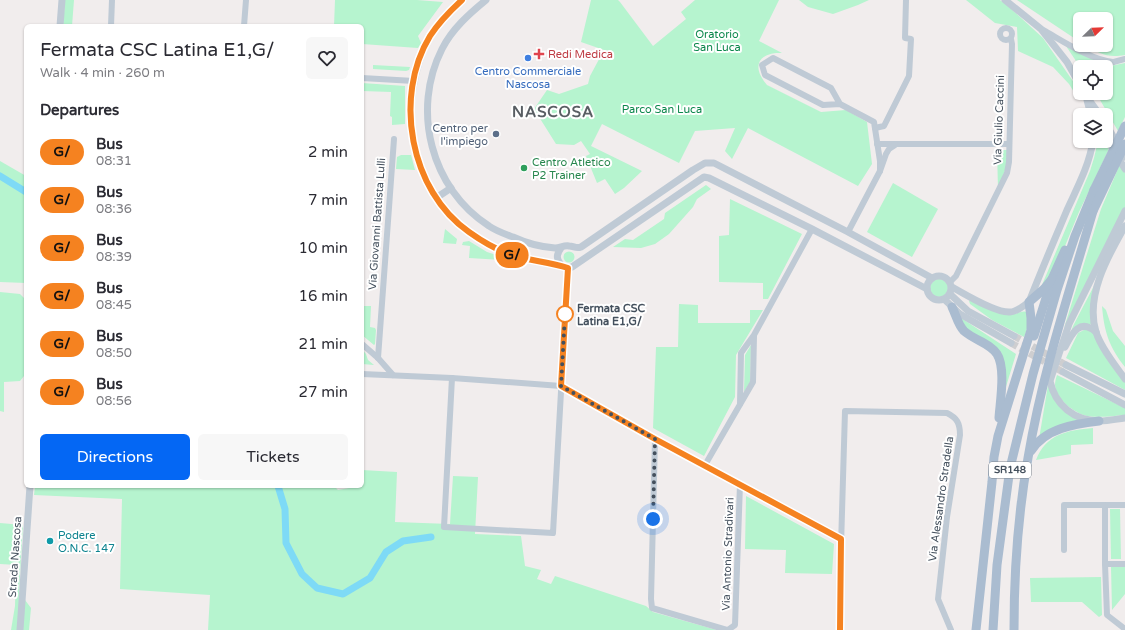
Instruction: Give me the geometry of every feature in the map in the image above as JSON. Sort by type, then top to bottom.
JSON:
[{"type":"main road","name":"SR148","points":[[993,630],[997,565],[1010,468],[1033,374],[1066,263],[1094,190],[1125,126]]},
{"type":"main road","name":"SR148","points":[[1046,330],[1093,211],[1125,144]]},
{"type":"main road","points":[[992,482],[1014,401],[1052,279],[1080,215],[1094,190]]},
{"type":"main road","points":[[1014,630],[1017,554],[1022,495],[1028,457],[1054,341],[1093,211]]},
{"type":"main road","points":[[976,630],[994,457],[998,436],[1031,330],[1029,302],[1044,289],[1052,279]]},
{"type":"main road","points":[[952,307],[960,326],[964,331],[994,351],[1000,362],[998,436]]},
{"type":"main road","points":[[1028,457],[1035,444],[1043,436],[1058,429],[1099,421]]},
{"type":"street","points":[[60,24],[62,0]]},
{"type":"street","points":[[111,24],[112,0]]},
{"type":"street","points":[[244,24],[246,0]]},
{"type":"street","points":[[462,0],[448,12],[430,37],[418,63],[411,106],[412,137],[416,156],[422,173],[436,198],[454,220],[467,231],[484,242],[515,256],[565,267],[575,265],[704,177],[706,163]]},
{"type":"street","points":[[486,0],[461,22],[451,34],[442,49],[436,62],[430,84],[427,109],[430,143],[441,173],[461,202],[489,226],[524,241],[547,247],[561,248],[566,246],[578,248],[584,246],[693,170],[710,162],[718,164],[788,200],[932,278]]},
{"type":"street","points":[[875,128],[884,126],[909,76],[911,39],[905,38],[906,0]]},
{"type":"street","points":[[1005,0],[1041,29],[1073,67]]},
{"type":"street","points":[[1041,29],[1100,60]]},
{"type":"street","name":"Via Giulio Caccini","points":[[951,288],[1006,178],[1009,144],[1011,39]]},
{"type":"street","points":[[840,104],[831,88],[773,58],[762,65],[765,75],[823,105],[840,104],[874,122],[880,161],[880,171]]},
{"type":"street","points":[[1113,62],[1125,59]]},
{"type":"street","points":[[364,78],[414,81]]},
{"type":"street","points":[[1113,136],[1125,157]]},
{"type":"street","name":"Via Giovanni Battista Lulli","points":[[378,358],[394,140]]},
{"type":"street","points":[[877,144],[1009,144]]},
{"type":"street","points":[[848,232],[880,171],[889,149],[895,144]]},
{"type":"street","points":[[951,288],[1000,311],[1016,311],[1029,302],[1066,211],[1083,174],[1091,148]]},
{"type":"street","points":[[1112,148],[1125,169]]},
{"type":"street","points":[[704,177],[709,178],[812,229],[927,289]]},
{"type":"street","points":[[436,198],[451,188]]},
{"type":"street","points":[[781,214],[788,200]]},
{"type":"street","points":[[1125,211],[1069,324],[1050,380],[1052,390],[1056,398],[1073,415],[1099,421],[1125,418]]},
{"type":"street","points":[[1096,332],[1094,308],[1098,282],[1105,263],[1125,226]]},
{"type":"street","points":[[740,404],[741,353],[754,335],[812,229]]},
{"type":"street","points":[[574,247],[579,255],[579,259],[575,265]]},
{"type":"street","points":[[561,248],[557,257],[558,261],[565,267]]},
{"type":"street","points":[[892,271],[898,259]]},
{"type":"street","points":[[452,378],[444,527],[553,533],[561,386],[565,267]]},
{"type":"street","points":[[1011,343],[974,323],[945,300],[934,300],[931,298],[927,289],[928,283],[932,278],[939,276],[943,277],[968,311],[1014,336]]},
{"type":"street","points":[[945,300],[951,288]]},
{"type":"street","points":[[1052,372],[1073,332],[1078,328],[1085,326],[1092,328],[1096,332],[1108,355],[1125,379]]},
{"type":"street","points":[[705,465],[753,382],[754,335]]},
{"type":"street","points":[[364,346],[378,358],[393,375]]},
{"type":"street","points":[[1125,394],[1065,368],[1125,405]]},
{"type":"street","points":[[364,374],[452,378],[561,386],[655,439],[841,539],[840,630]]},
{"type":"street","name":"Via Alessandro Stradella","points":[[841,539],[845,411],[947,413],[954,417],[959,425],[960,434],[946,517],[938,599],[951,630]]},
{"type":"street","points":[[655,439],[651,593],[652,608],[727,630]]},
{"type":"street","name":"Via Antonio Stradivari","points":[[727,630],[735,625],[740,484]]},
{"type":"street","name":"Strada Nascosa","points":[[20,630],[30,488]]},
{"type":"street","points":[[1064,550],[1064,504],[1125,505]]},
{"type":"street","points":[[1105,505],[1107,615],[1125,629]]},
{"type":"street","points":[[1105,564],[1125,564]]},
{"type":"green space","points":[[65,0],[74,0],[72,24],[63,24]]},
{"type":"green space","points":[[335,0],[417,0],[443,2],[418,36],[421,43],[418,48],[364,44],[364,24],[334,24]]},
{"type":"green space","name":"Parco San Luca","points":[[591,0],[618,0],[653,46],[686,19],[681,12],[695,0],[779,0],[759,41],[782,53],[774,53],[762,58],[758,67],[759,72],[767,85],[821,112],[846,110],[867,122],[872,164],[858,186],[748,128],[732,159],[725,151],[735,128],[695,131],[679,163],[602,124],[591,146],[642,171],[624,188],[615,194],[605,179],[597,183],[586,156],[590,154],[581,141],[574,145],[556,144],[534,109],[547,90],[559,94],[588,84],[590,76],[604,50],[581,42]]},
{"type":"green space","points":[[799,0],[869,0],[833,14],[808,7]]},
{"type":"green space","points":[[966,0],[1000,0],[1008,6],[1043,38],[1073,81],[1073,90],[1053,67],[1018,51],[1017,27],[995,23]]},
{"type":"green space","points":[[1017,0],[1125,0],[1125,55],[1108,56],[1098,52],[1113,52],[1113,12],[1073,12],[1073,37]]},
{"type":"green space","points":[[1064,43],[1073,48],[1073,52],[1080,52],[1094,60],[1075,60]]},
{"type":"green space","points":[[1125,63],[1125,117],[1118,131],[1113,122],[1113,108],[1105,108],[1100,100],[1113,100],[1113,65]]},
{"type":"green space","points":[[373,65],[410,67],[409,70],[406,71],[373,69]]},
{"type":"green space","points":[[364,83],[405,86],[405,124],[392,125],[392,117],[390,116],[391,92],[364,91]]},
{"type":"green space","points":[[1096,148],[1109,148],[1079,212],[1051,280],[1039,292],[1090,171]]},
{"type":"green space","points":[[997,150],[1008,150],[1007,165],[998,189]]},
{"type":"green space","points":[[401,155],[411,155],[415,170],[396,169],[397,157]]},
{"type":"green space","points":[[0,161],[24,175],[24,283],[0,282]]},
{"type":"green space","points":[[1120,164],[1125,173],[1125,208],[1064,328],[1101,209]]},
{"type":"green space","points":[[893,183],[938,209],[912,257],[867,232]]},
{"type":"green space","points":[[706,185],[711,189],[697,199],[693,207],[669,234],[655,244],[641,248],[613,247],[625,239],[633,240],[664,219],[665,213]]},
{"type":"green space","points":[[730,199],[802,234],[768,299],[763,299],[763,283],[719,282],[719,236],[729,235]]},
{"type":"green space","points":[[445,229],[457,239],[456,244],[443,243]]},
{"type":"green space","points":[[469,241],[487,252],[503,257],[502,260],[469,258],[470,246],[462,245],[463,242]]},
{"type":"green space","points":[[569,251],[573,253],[575,257],[573,261],[569,263],[565,261],[563,257],[565,253]]},
{"type":"green space","points":[[939,279],[945,282],[948,288],[945,294],[939,297],[933,294],[930,288],[933,282]]},
{"type":"green space","points":[[1097,280],[1092,324],[1088,324],[1071,332],[1073,326]]},
{"type":"green space","points":[[0,292],[20,294],[24,298],[24,376],[20,381],[4,382],[4,412],[0,411]]},
{"type":"green space","points":[[971,300],[996,310],[1012,314],[1026,312],[1028,322],[1024,337],[992,320],[970,304],[969,301]]},
{"type":"green space","points":[[679,304],[698,305],[698,323],[750,323],[750,310],[763,310],[736,355],[735,397],[704,456],[653,428],[656,347],[678,347]]},
{"type":"green space","points":[[364,306],[371,306],[370,327],[375,328],[376,330],[374,345],[364,337]]},
{"type":"green space","points":[[1102,306],[1106,310],[1113,331],[1125,346],[1125,367],[1111,346],[1104,323]]},
{"type":"green space","points":[[961,318],[1016,354],[1005,390],[1004,362],[1001,352],[966,328]]},
{"type":"green space","points":[[1086,329],[1093,331],[1125,382],[1125,390],[1066,358],[1078,333]]},
{"type":"green space","points":[[751,345],[750,382],[744,392],[745,355]]},
{"type":"green space","points":[[364,352],[368,360],[374,365],[364,364]]},
{"type":"green space","points":[[1057,375],[1125,408],[1125,415],[1092,417],[1071,409],[1062,400],[1056,390],[1055,381]]},
{"type":"green space","points":[[1049,379],[1052,391],[1081,419],[1039,439]]},
{"type":"green space","points":[[1093,428],[1093,444],[1071,445],[1071,454],[1036,460],[1040,451],[1046,444],[1059,435],[1075,430]]},
{"type":"green space","points":[[364,470],[397,472],[395,522],[450,524],[453,476],[478,477],[475,534],[521,536],[525,566],[541,570],[537,579],[551,584],[555,576],[646,606],[653,612],[717,630],[208,630],[210,595],[120,589],[122,499],[34,495],[35,488],[336,488],[338,490],[364,488]]},
{"type":"green space","points":[[746,496],[834,544],[832,574],[785,573],[786,550],[745,549]]},
{"type":"green space","points":[[1110,509],[1120,509],[1121,559],[1111,559]]},
{"type":"green space","points":[[0,523],[23,525],[19,592],[31,608],[29,630],[11,630],[15,606],[17,565],[0,564]]},
{"type":"green space","points":[[1111,567],[1125,567],[1125,594],[1112,610]]},
{"type":"green space","points":[[1101,577],[1102,615],[1099,617],[1082,602],[1031,602],[1030,578]]},
{"type":"waterway","points":[[0,176],[24,191]]},
{"type":"waterway","points":[[279,488],[285,509],[286,543],[302,574],[317,588],[343,594],[370,578],[386,552],[403,541],[431,537]]},
{"type":"tunnel","points":[[1014,336],[1066,365]]},
{"type":"tunnel","points":[[1011,343],[1063,372]]},
{"type":"bus line","name":"G/","points":[[462,0],[448,12],[430,37],[418,63],[412,92],[412,137],[416,156],[431,191],[454,220],[484,242],[515,256],[568,268],[561,386],[655,439],[841,539],[840,630]]},
{"type":"place","name":"Redi Medica","points":[[539,54]]},
{"type":"place","name":"Centro Commerciale Nascosa","points":[[528,58]]},
{"type":"place","name":"Centro per l'impiego","points":[[496,134]]},
{"type":"place","name":"Centro Atletico P2 Trainer","points":[[524,168]]},
{"type":"place","name":"Fermata CSC Latina E1,G/","points":[[565,314]]},
{"type":"place","name":"Podere O.N.C. 147","points":[[50,541]]},
{"type":"district","name":"NASCOSA","points":[[553,112]]},
{"type":"route","points":[[565,314],[561,386],[655,439],[653,519]]},
{"type":"park label","name":"Oratorio San Luca","points":[[717,40]]}]
